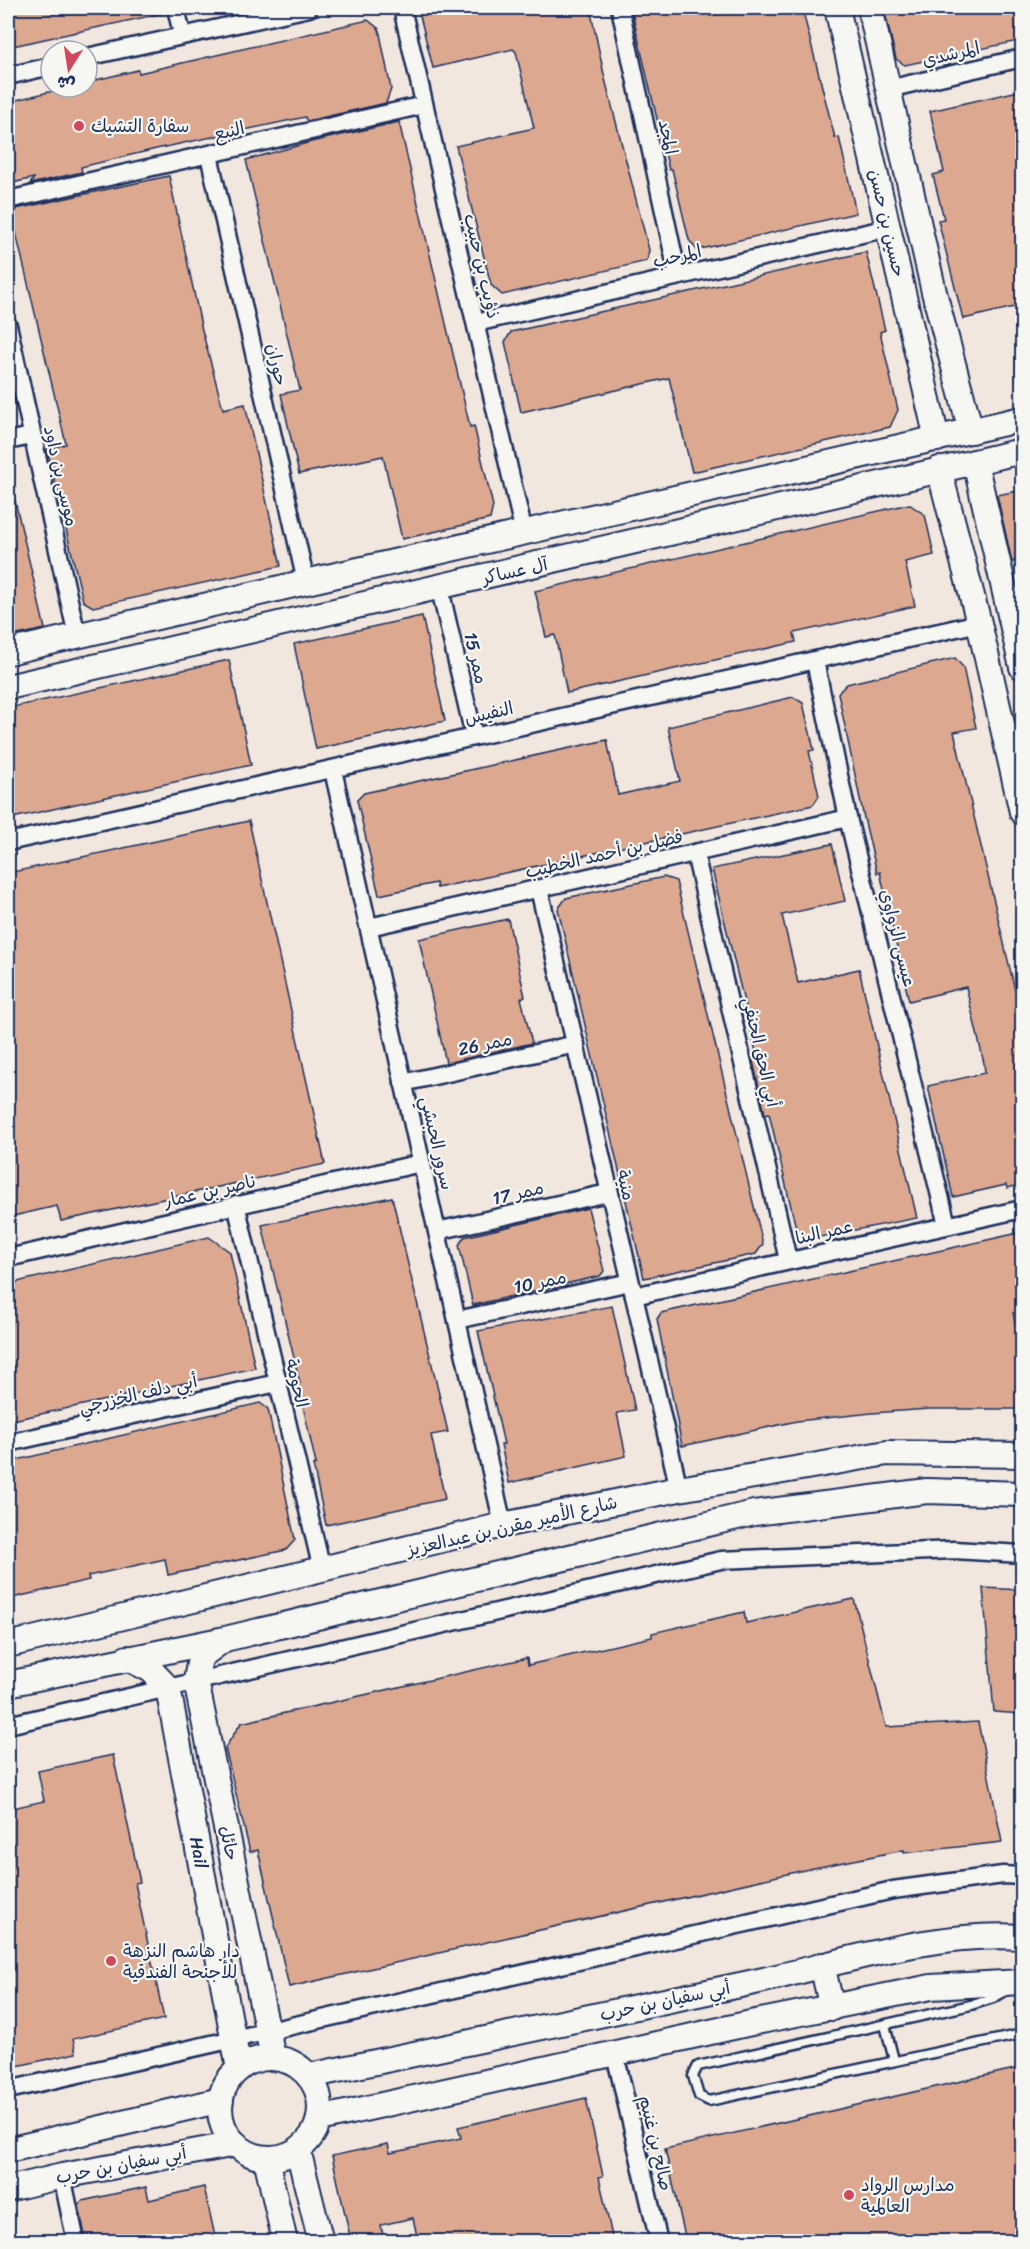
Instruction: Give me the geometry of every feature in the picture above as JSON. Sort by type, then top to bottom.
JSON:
[{"type":"street","points":[[176,8],[182,34]]},
{"type":"street","points":[[99,54],[182,34],[309,8]]},
{"type":"street","name":"ذؤيب بن حبيب","points":[[402,8],[524,533]]},
{"type":"street","name":"المجد","points":[[620,8],[678,276]]},
{"type":"street","name":"حسين بن حسن","points":[[837,8],[937,439]]},
{"type":"street","name":"حسين بن حسن","points":[[870,8],[934,292],[971,431]]},
{"type":"street","name":"المرشدي","points":[[888,89],[1023,58]]},
{"type":"street","points":[[8,76],[39,69]]},
{"type":"street","name":"النبع","points":[[8,200],[424,105]]},
{"type":"street","name":"حوران","points":[[209,155],[306,582]]},
{"type":"street","name":"المرحب","points":[[476,323],[888,228]]},
{"type":"street","points":[[904,300],[934,292]]},
{"type":"street","name":"موسى بن داود","points":[[8,325],[77,636]]},
{"type":"street","points":[[925,380],[937,395],[951,393],[956,372]]},
{"type":"street","name":"آل عساكر","points":[[8,652],[1023,419]]},
{"type":"street","points":[[8,441],[32,436]]},
{"type":"street","name":"آل عساكر","points":[[8,687],[255,629],[440,589],[939,469],[1023,451]]},
{"type":"street","points":[[975,462],[1023,667]]},
{"type":"street","points":[[939,469],[979,623],[1023,812]]},
{"type":"street","name":"ممر 15","points":[[440,589],[474,736]]},
{"type":"street","points":[[248,597],[255,629]]},
{"type":"street","name":"النفيس","points":[[8,842],[979,623]]},
{"type":"street","name":"عيسى الزواوي","points":[[815,661],[848,818],[947,1225]]},
{"type":"street","name":"سرور الحبشي","points":[[333,770],[503,1525]]},
{"type":"street","name":"فضل بن أحمد الخطيب","points":[[369,927],[848,818]]},
{"type":"street","name":"أبي الحق الحنفي","points":[[695,853],[788,1260]]},
{"type":"street","name":"منية","points":[[539,889],[678,1489]]},
{"type":"street","name":"ممر 26","points":[[403,1083],[576,1044]]},
{"type":"street","name":"ناصر بن عمار","points":[[8,1258],[236,1204],[421,1164]]},
{"type":"street","name":"ممر 17","points":[[436,1231],[608,1193]]},
{"type":"street","name":"الحومة","points":[[236,1204],[322,1570]]},
{"type":"street","name":"عمر البنا","points":[[632,1289],[788,1260],[1023,1209]]},
{"type":"street","name":"ممر 10","points":[[457,1320],[632,1289]]},
{"type":"street","name":"أبي دلف الخزرجي","points":[[8,1443],[277,1383]]},
{"type":"street","name":"شارع الأمير مقرن بن عبدالعزيز","points":[[8,1645],[503,1525],[678,1489],[887,1453],[1012,1455]]},
{"type":"street","points":[[8,1684],[225,1639],[754,1513],[927,1491],[1011,1493],[1012,1455]]},
{"type":"street","points":[[8,1725],[721,1560],[954,1550],[1023,1554]]},
{"type":"street","name":"حائل","points":[[225,1639],[200,1657],[196,1682],[273,2058]]},
{"type":"street","points":[[127,1658],[151,1670],[168,1688]]},
{"type":"street","name":"Hail","points":[[168,1688],[239,2069]]},
{"type":"street","points":[[180,1756],[210,1751]]},
{"type":"street","points":[[8,2090],[893,1890],[1003,1875],[1023,1876]]},
{"type":"street","name":"أبي سفيان بن حرب","points":[[309,2076],[944,1940],[1023,1937]]},
{"type":"street","points":[[822,1965],[832,2008]]},
{"type":"street","points":[[319,2119],[931,1987],[1021,1982]]},
{"type":"street","name":"صالح بن غنيم","points":[[615,2054],[659,2241]]},
{"type":"street","points":[[273,2058],[286,2061],[309,2076],[320,2104],[319,2119],[308,2142],[298,2150],[283,2156],[266,2158],[250,2153],[236,2144],[222,2120],[221,2100],[226,2084],[239,2069],[261,2059],[273,2058]]},
{"type":"street","points":[[8,2150],[221,2100]]},
{"type":"street","name":"أبي سفيان بن حرب","points":[[8,2189],[62,2176],[236,2144]]},
{"type":"street","points":[[298,2150],[321,2241]]},
{"type":"street","points":[[266,2158],[285,2241]]},
{"type":"street","points":[[62,2176],[76,2241]]},
{"type":"lane","points":[[1021,1982],[993,1998],[885,2025],[698,2066],[693,2076],[699,2096],[709,2101],[1023,2034]]},
{"type":"lane","points":[[885,2025],[894,2060]]},
{"type":"building","points":[[8,8],[163,8],[164,13],[8,47]]},
{"type":"building","points":[[418,8],[590,8],[605,79],[649,250],[647,261],[502,295],[491,285],[456,146],[534,128],[516,52],[513,49],[433,68]]},
{"type":"building","points":[[631,8],[708,8],[710,16],[746,8],[802,8],[835,138],[839,137],[856,213],[697,250],[689,240],[672,169],[669,170]]},
{"type":"building","points":[[884,8],[1023,8],[1023,40],[905,65],[896,59]]},
{"type":"building","points":[[368,20],[379,29],[391,89],[386,103],[307,121],[305,117],[156,149],[81,167],[82,172],[30,184],[34,178],[8,184],[8,102],[39,94],[39,99],[99,99],[99,79],[138,70],[139,73]]},
{"type":"building","points":[[1023,90],[1023,145],[1016,145],[1023,176],[1023,305],[963,319],[938,220],[944,219],[933,175],[944,172],[930,111]]},
{"type":"building","points":[[399,122],[470,427],[474,426],[493,506],[490,519],[402,539],[383,456],[299,474],[281,394],[300,390],[246,160],[311,142]]},
{"type":"building","points":[[169,176],[202,330],[223,409],[245,404],[281,566],[93,607],[83,601],[47,449],[66,444],[12,216],[16,209]]},
{"type":"building","points":[[866,252],[885,330],[880,332],[898,410],[890,427],[692,472],[669,378],[521,412],[505,342],[511,332]]},
{"type":"building","points":[[1023,490],[1023,559],[1012,562],[997,495]]},
{"type":"building","points":[[8,492],[13,492],[45,629],[8,637]]},
{"type":"building","points":[[909,504],[925,515],[934,555],[905,562],[915,606],[794,633],[796,642],[567,693],[555,635],[546,637],[535,591]]},
{"type":"building","points":[[422,616],[445,721],[316,749],[294,644]]},
{"type":"building","points":[[955,658],[963,667],[976,728],[954,732],[1023,1024],[1023,1184],[1007,1188],[1006,1185],[953,1197],[928,1086],[985,1073],[984,1063],[966,987],[909,1001],[880,872],[877,873],[864,818],[838,693],[847,684]]},
{"type":"building","points":[[229,660],[251,765],[8,819],[8,708]]},
{"type":"building","points":[[793,697],[803,703],[814,750],[809,751],[819,796],[813,805],[437,888],[436,883],[379,895],[357,800],[364,793],[607,740],[618,795],[680,781],[668,727]]},
{"type":"building","points":[[249,821],[325,1164],[61,1221],[57,1206],[13,1216],[8,1189],[8,873]]},
{"type":"building","points":[[832,844],[845,901],[782,915],[798,983],[859,969],[917,1218],[799,1241],[769,1113],[765,1114],[752,1057],[757,1056],[712,869]]},
{"type":"building","points":[[664,877],[676,881],[763,1244],[756,1254],[644,1278],[558,909],[566,898]]},
{"type":"building","points":[[508,919],[525,997],[521,998],[532,1043],[446,1063],[419,939]]},
{"type":"building","points":[[392,1197],[448,1432],[431,1435],[445,1499],[326,1525],[313,1465],[316,1464],[298,1384],[300,1383],[262,1225]]},
{"type":"building","points":[[588,1208],[604,1271],[600,1276],[473,1305],[459,1245],[464,1237]]},
{"type":"building","points":[[1023,1232],[1023,1312],[1013,1313],[1023,1363],[1023,1409],[929,1409],[797,1421],[682,1446],[657,1319],[661,1313]]},
{"type":"building","points":[[209,1237],[230,1252],[255,1368],[8,1421],[8,1284]]},
{"type":"building","points":[[612,1306],[635,1410],[617,1413],[626,1456],[509,1483],[501,1444],[504,1444],[478,1331]]},
{"type":"building","points":[[260,1403],[268,1409],[295,1540],[286,1550],[168,1575],[165,1559],[88,1576],[89,1580],[8,1599],[8,1462]]},
{"type":"building","points":[[983,1588],[1023,1590],[1023,1714],[994,1712]]},
{"type":"building","points":[[854,1599],[886,1727],[978,1722],[1002,1842],[904,1853],[904,1850],[809,1869],[289,1987],[258,1850],[250,1852],[225,1748],[241,1723],[527,1658],[528,1665],[652,1637],[652,1633],[744,1612],[746,1623]]},
{"type":"building","points":[[113,1755],[140,1882],[135,1883],[164,2019],[73,2039],[76,2053],[8,2068],[8,1809],[44,1801],[38,1771]]},
{"type":"building","name":"مدارس الرواد العالمية","points":[[1023,2067],[1023,2241],[686,2241],[665,2149]]},
{"type":"building","points":[[586,2098],[603,2176],[599,2177],[613,2241],[418,2241],[413,2218],[381,2225],[384,2241],[351,2241],[332,2156],[388,2144],[390,2153],[461,2138],[458,2127]]},
{"type":"building","points":[[146,2187],[149,2200],[204,2187],[216,2241],[86,2241],[79,2206],[82,2201]]},
{"type":"place","name":"سفارة التشيك","points":[[79,126]]},
{"type":"place","name":"دار هاشم النزهة للأجنحة الفندقية","points":[[111,1961]]},
{"type":"place","name":"مدارس الرواد العالمية","points":[[849,2195]]}]
